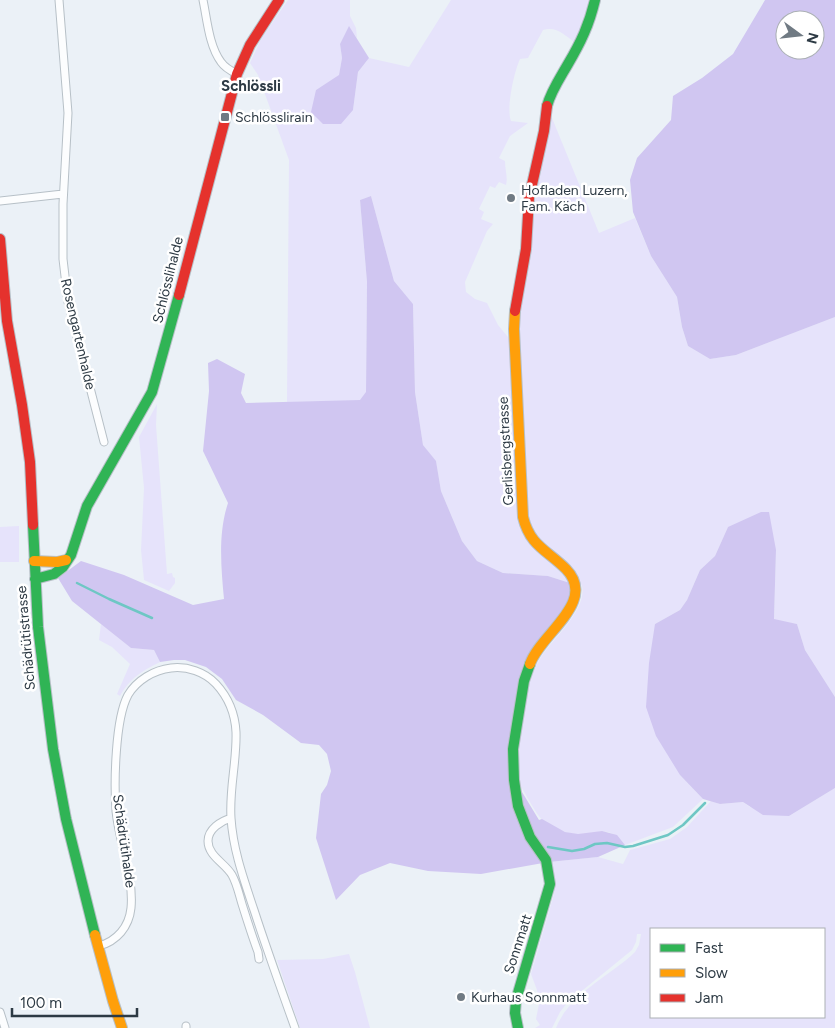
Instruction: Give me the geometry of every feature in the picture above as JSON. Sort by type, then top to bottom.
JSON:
[{"type":"main road","name":"Schlösslihalde","points":[[35,579],[54,574],[63,567],[74,549],[87,506],[138,420],[156,379],[237,74],[244,55],[260,27],[279,0]]},
{"type":"main road","name":"Gerlisbergstrasse","points":[[549,869],[546,860],[530,837],[518,806],[514,780],[513,749],[524,681],[531,660],[574,602],[577,584],[572,575],[537,544],[527,531],[523,517],[514,328],[515,306],[526,249],[532,180],[544,131],[547,104],[586,30],[595,0]]},
{"type":"main road","name":"Schädrütistrasse","points":[[0,239],[7,321],[30,462],[35,579],[46,704],[61,796],[113,1001],[122,1028]]},
{"type":"main road","points":[[34,561],[57,562],[66,560]]},
{"type":"main road","name":"Sonnmatt","points":[[518,1028],[515,1013],[516,1000],[548,895],[550,884],[549,869]]},
{"type":"street","name":"Rosengartenhalde","points":[[59,0],[68,113],[62,251],[68,302],[104,442]]},
{"type":"street","points":[[203,0],[213,45],[220,61],[237,74]]},
{"type":"street","points":[[0,201],[63,194]]},
{"type":"street","name":"Schädrütihalde","points":[[99,946],[120,934],[131,909],[131,887],[116,811],[116,757],[122,709],[128,695],[137,684],[147,676],[162,669],[177,667],[205,674],[228,700],[233,714],[236,750],[231,818],[237,854],[295,1028]]},
{"type":"street","points":[[231,818],[220,822],[214,828],[210,833],[208,843],[209,848],[217,859],[226,866],[235,882],[258,952],[258,959]]},
{"type":"street","points":[[0,1012],[4,1028]]},
{"type":"shaded area","points":[[288,0],[350,0],[350,16],[356,28],[357,38],[349,27],[340,44],[342,58],[339,76],[316,90],[353,110],[358,72],[369,58],[409,67],[451,0],[593,0],[590,13],[576,43],[553,29],[543,30],[528,58],[520,59],[515,72],[509,108],[511,121],[528,123],[510,136],[499,158],[505,161],[506,185],[499,182],[495,188],[490,186],[479,209],[484,212],[481,219],[493,224],[487,231],[465,282],[466,292],[475,299],[487,303],[498,325],[512,342],[519,518],[573,584],[548,576],[503,573],[477,561],[462,541],[441,491],[436,462],[423,445],[415,392],[413,304],[394,281],[371,196],[360,200],[367,282],[366,393],[360,401],[287,402],[289,160],[258,75],[250,63],[261,39]]},
{"type":"shaded area","points":[[765,0],[835,0],[835,317],[736,355],[710,359],[688,346],[682,327],[677,297],[651,256],[633,212],[630,180],[637,158],[671,120],[673,96],[702,78],[733,54]]},
{"type":"shaded area","points":[[349,26],[369,58],[358,72],[353,110],[341,124],[323,124],[311,112],[316,90],[339,75],[342,58],[340,44]]},
{"type":"shaded area","points":[[548,116],[552,118],[599,233],[635,218],[651,256],[677,297],[682,327],[688,346],[710,359],[736,355],[835,317],[835,697],[805,650],[797,624],[774,620],[776,550],[728,527],[715,556],[700,570],[687,600],[680,610],[655,624],[680,775],[703,799],[673,827],[625,845],[619,838],[607,832],[575,834],[551,825],[537,814],[518,779],[522,716],[534,670],[546,649],[574,614],[582,595],[580,582],[537,540],[527,524],[517,333],[531,209]]},
{"type":"shaded area","points":[[371,196],[394,281],[413,304],[415,392],[423,445],[436,461],[441,491],[462,541],[477,561],[503,573],[548,576],[573,584],[571,602],[522,679],[511,786],[543,863],[481,874],[428,871],[390,863],[360,875],[336,900],[316,838],[321,794],[327,785],[331,771],[327,754],[319,745],[301,743],[263,715],[236,700],[222,679],[206,667],[185,660],[160,662],[154,650],[131,648],[72,601],[58,578],[81,561],[124,575],[193,605],[224,599],[221,562],[222,538],[228,503],[203,451],[209,391],[208,363],[217,359],[245,374],[241,393],[246,403],[360,400],[366,392],[367,282],[360,200]]},
{"type":"shaded area","points":[[157,404],[156,425],[167,574],[172,573],[175,578],[175,583],[169,591],[144,580],[141,550],[144,488],[139,437]]},
{"type":"shaded area","points":[[761,512],[769,512],[776,550],[774,619],[797,624],[805,650],[835,697],[835,788],[789,816],[763,815],[743,802],[720,804],[703,799],[680,775],[656,736],[646,707],[649,663],[655,624],[680,610],[687,600],[700,570],[715,556],[728,527]]},
{"type":"shaded area","points":[[19,526],[19,562],[0,562],[0,527]]},
{"type":"shaded area","points":[[101,624],[131,648],[154,650],[160,662],[137,676],[128,684],[120,696],[117,694],[130,664],[112,647],[99,640]]},
{"type":"shaded area","points":[[519,787],[539,820],[542,819],[565,832],[578,834],[602,831],[617,835],[625,845],[598,857],[549,862],[524,818]]},
{"type":"shaded area","points":[[835,788],[835,1028],[556,1028],[562,1016],[580,995],[635,952],[639,945],[641,934],[637,934],[632,950],[567,1003],[552,1028],[535,1028],[540,1025],[536,1019],[539,1004],[537,990],[531,974],[554,894],[554,870],[549,862],[598,857],[623,864],[630,850],[670,839],[687,827],[711,801],[720,804],[743,802],[750,807],[789,816]]},
{"type":"shaded area","points":[[349,954],[370,1028],[300,1028],[277,960],[323,959]]},
{"type":"waterway","points":[[77,583],[152,618]]},
{"type":"waterway","points":[[548,847],[572,851],[584,849],[595,844],[607,843],[625,847],[633,846],[668,835],[683,825],[705,803]]},
{"type":"traffic: fast","points":[[547,106],[553,90],[584,33],[595,0]]},
{"type":"traffic: fast","points":[[35,579],[54,574],[63,567],[71,555],[87,506],[152,392],[179,295]]},
{"type":"traffic: fast","points":[[33,525],[38,627],[53,749],[66,819],[95,935]]},
{"type":"traffic: fast","points":[[518,1028],[515,1013],[516,1000],[550,884],[546,860],[530,837],[518,806],[514,780],[513,749],[524,681],[530,664]]},
{"type":"traffic: slow","points":[[515,311],[514,329],[523,517],[530,535],[540,547],[566,569],[574,581],[575,594],[564,618],[544,641],[530,664]]},
{"type":"traffic: slow","points":[[34,561],[57,562],[66,560]]},
{"type":"traffic: slow","points":[[95,935],[122,1028]]},
{"type":"traffic: jam","points":[[179,295],[237,74],[250,45],[279,0]]},
{"type":"traffic: jam","points":[[515,311],[526,249],[529,198],[544,131],[547,106]]},
{"type":"traffic: jam","points":[[0,239],[7,321],[30,462],[33,525]]},
{"type":"place","name":"Schlösslirain","points":[[225,117]]},
{"type":"place","name":"Hofladen Luzern, Fam. Käch","points":[[511,198]]},
{"type":"place","name":"Kurhaus Sonnmatt","points":[[461,997]]},
{"type":"district","name":"Schlössli","points":[[251,86]]}]
